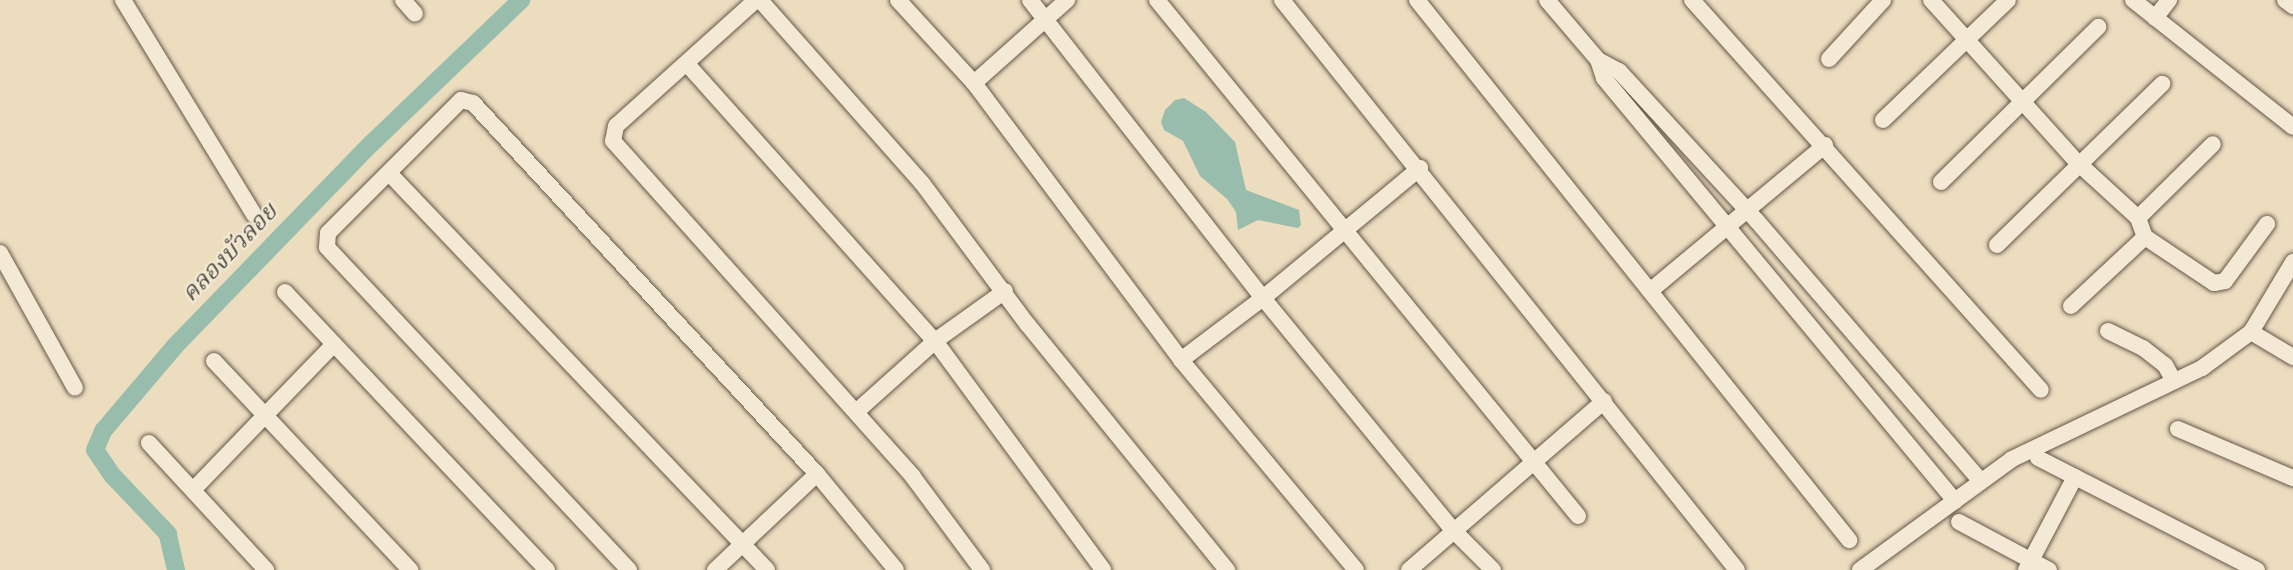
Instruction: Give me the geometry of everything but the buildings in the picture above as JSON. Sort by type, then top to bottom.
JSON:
[{"type":"street","points":[[123,0],[254,215]]},
{"type":"street","points":[[403,0],[415,14]]},
{"type":"street","points":[[982,570],[913,477],[613,141],[616,126],[758,0],[922,183],[1227,570]]},
{"type":"street","points":[[898,0],[974,83],[1181,360],[1356,570]]},
{"type":"street","points":[[1030,0],[1263,298],[1454,531],[1493,570]]},
{"type":"street","points":[[974,83],[1045,17],[1067,0]]},
{"type":"street","points":[[1157,0],[1578,516]]},
{"type":"street","points":[[1282,0],[1420,168],[1737,570]]},
{"type":"street","points":[[1417,0],[1849,540]]},
{"type":"street","points":[[1547,0],[1598,60],[1604,78],[1725,227],[1955,501]]},
{"type":"street","points":[[1692,0],[1825,145],[2041,390]]},
{"type":"street","points":[[1829,59],[1883,0]]},
{"type":"street","points":[[1931,0],[2078,163],[2138,218],[2145,237],[2219,284],[2267,224]]},
{"type":"street","points":[[1883,120],[2008,0]]},
{"type":"street","points":[[2133,0],[2293,127]]},
{"type":"street","points":[[2155,18],[2169,0]]},
{"type":"street","points":[[2285,0],[2293,6]]},
{"type":"street","points":[[1941,182],[2098,27]]},
{"type":"street","points":[[1598,60],[1619,71],[1747,209],[1981,481]]},
{"type":"street","points":[[687,64],[936,341],[1103,570]]},
{"type":"street","points":[[1997,245],[2078,163],[2162,84]]},
{"type":"street","points":[[629,570],[327,247],[328,233],[461,100],[473,103],[818,474],[896,570]]},
{"type":"street","points":[[2138,218],[2213,144]]},
{"type":"street","points":[[1650,291],[1825,145]]},
{"type":"street","points":[[1181,360],[1263,298],[1420,168]]},
{"type":"street","points":[[389,172],[767,570]]},
{"type":"street","points":[[2071,306],[2145,237]]},
{"type":"street","points":[[0,253],[75,388]]},
{"type":"street","points":[[1860,570],[1876,564],[2012,459],[2202,368],[2251,332],[2293,262]]},
{"type":"street","points":[[856,412],[936,341],[1005,291]]},
{"type":"street","points":[[285,292],[547,570]]},
{"type":"street","points":[[2108,331],[2165,364],[2174,381]]},
{"type":"street","points":[[2251,332],[2293,357]]},
{"type":"street","points":[[193,490],[333,345]]},
{"type":"street","points":[[214,361],[410,570]]},
{"type":"street","points":[[1409,570],[1604,401]]},
{"type":"street","points":[[2178,429],[2293,478]]},
{"type":"street","points":[[148,443],[266,570]]},
{"type":"street","points":[[2038,458],[2257,570]]},
{"type":"street","points":[[716,570],[818,474]]},
{"type":"street","points":[[2029,566],[2075,477]]},
{"type":"street","points":[[1959,522],[2029,566],[2049,570]]},
{"type":"shaded area","points":[[1184,98],[1206,112],[1235,142],[1246,190],[1299,210],[1301,225],[1298,228],[1258,220],[1238,230],[1236,212],[1227,199],[1200,176],[1183,141],[1164,130],[1161,122],[1165,110],[1175,100]]},
{"type":"waterway","name":"คลองบัวลอย","points":[[176,570],[168,534],[112,475],[95,450],[103,431],[175,346],[372,143],[521,0]]}]
